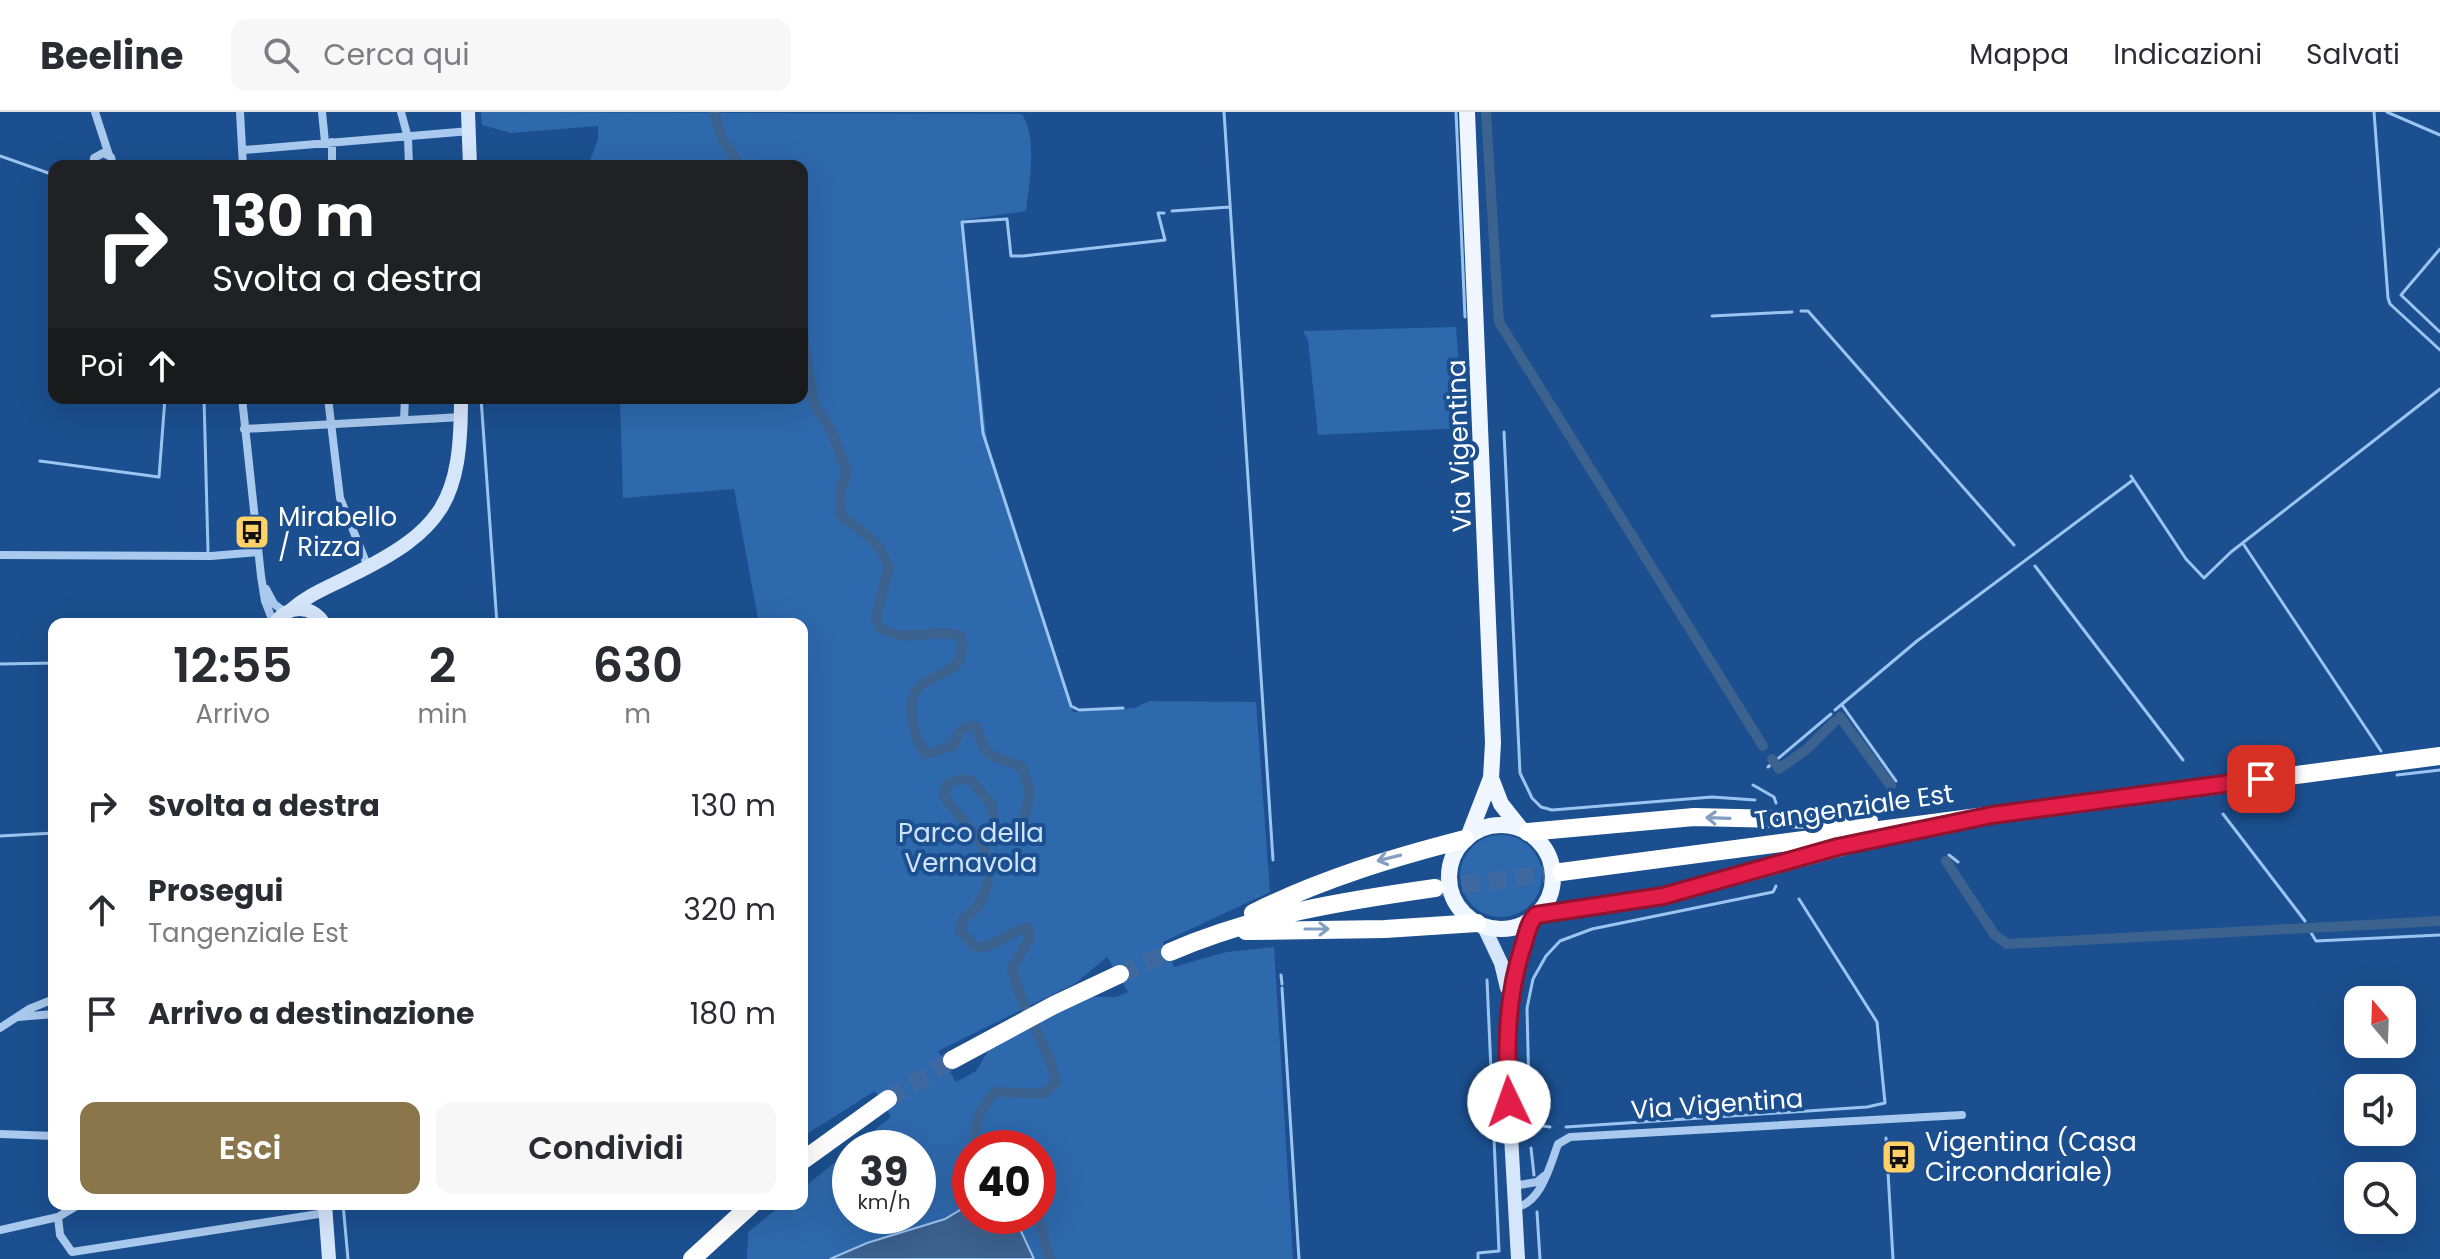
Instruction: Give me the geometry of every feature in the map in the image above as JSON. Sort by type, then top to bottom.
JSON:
[{"type":"highway","name":"Tangenziale Est","points":[[1561,872],[2440,756]]},
{"type":"highway","points":[[1525,830],[1694,817],[1866,821],[1992,815]]},
{"type":"highway","points":[[1534,917],[1663,896],[1838,847],[1992,815]]},
{"type":"highway","points":[[1170,952],[1312,884],[1375,862],[1467,837]]},
{"type":"highway","points":[[1211,934],[1291,911],[1435,888]]},
{"type":"highway","points":[[1211,934],[1480,924]]},
{"type":"highway","points":[[952,1060],[1120,974]]},
{"type":"highway","points":[[808,1157],[888,1099]]},
{"type":"highway","points":[[692,1259],[745,1210]]},
{"type":"main road","name":"Via Vigentina","points":[[1467,112],[1478,319],[1491,778],[1501,804],[1544,848],[1553,878],[1551,892],[1534,917]]},
{"type":"main road","name":"Via Vigentina","points":[[1480,924],[1458,907],[1449,882],[1453,856],[1467,837],[1491,778]]},
{"type":"main road","points":[[1467,837],[1492,825],[1525,830]]},
{"type":"main road","points":[[1480,924],[1509,928],[1534,917]]},
{"type":"street","points":[[95,112],[111,160]]},
{"type":"street","points":[[240,112],[243,160]]},
{"type":"street","points":[[322,112],[331,160]]},
{"type":"street","points":[[401,112],[408,138],[409,160]]},
{"type":"street","points":[[468,112],[470,160]]},
{"type":"street","points":[[244,150],[471,131]]},
{"type":"street","points":[[95,160],[96,155],[109,155]]},
{"type":"street","points":[[242,404],[265,601],[281,618]]},
{"type":"street","points":[[329,404],[340,498],[368,567]]},
{"type":"street","points":[[404,420],[405,404]]},
{"type":"street","points":[[281,618],[303,599],[403,548],[427,528],[442,509],[458,471],[461,404]]},
{"type":"street","points":[[244,429],[462,417]]},
{"type":"street","points":[[0,555],[211,556],[258,552]]},
{"type":"street","points":[[261,576],[281,618]]},
{"type":"street","points":[[322,618],[325,596],[341,580]]},
{"type":"street","points":[[281,618],[306,609],[318,618]]},
{"type":"street","name":"Via Vigentina","points":[[1518,1259],[1506,1047],[1509,996],[1534,917]]},
{"type":"street","name":"Via Vigentina","points":[[1480,924],[1501,963],[1509,996]]},
{"type":"street","points":[[0,1028],[48,1002]]},
{"type":"street","points":[[17,1017],[48,1014]]},
{"type":"street","name":"Via Vigentina","points":[[1514,1208],[1524,1207],[1534,1196],[1558,1144],[1570,1137],[1962,1115]]},
{"type":"street","points":[[0,1134],[48,1135]]},
{"type":"street","points":[[1513,1186],[1537,1182],[1547,1173]]},
{"type":"street","points":[[0,1230],[58,1217],[70,1210]]},
{"type":"street","points":[[58,1217],[60,1235],[72,1252],[319,1210]]},
{"type":"street","points":[[325,1210],[329,1259]]},
{"type":"green space","name":"Parco della Vernavola","points":[[481,112],[1022,114],[1031,148],[1026,211],[962,220],[988,448],[1073,712],[1135,708],[1149,701],[1256,702],[1270,892],[1163,942],[1174,967],[1226,952],[1274,947],[1293,1259],[747,1259],[748,1232],[776,1210],[808,1210],[808,1184],[832,1165],[832,1234],[936,1234],[936,1130],[875,1130],[891,1117],[875,1091],[808,1133],[808,618],[758,618],[734,489],[623,498],[620,404],[808,404],[808,160],[590,160],[598,139],[598,126],[511,133],[482,125]],"holes":[[[1107,957],[1128,992],[1116,997],[1086,997],[990,1048],[976,1071],[956,1082],[938,1051],[1076,983]]]},
{"type":"green space","points":[[1456,327],[1464,428],[1318,435],[1308,340],[1303,331]]},
{"type":"green space","points":[[1501,835],[1517,838],[1530,847],[1539,860],[1542,876],[1539,892],[1530,905],[1517,914],[1501,917],[1485,914],[1472,905],[1463,892],[1460,876],[1463,860],[1472,847],[1485,838]]},
{"type":"shaded area","points":[[952,1215],[952,1234],[1022,1234],[1034,1259],[830,1259],[896,1234],[936,1234],[936,1222]]},
{"type":"waterway","points":[[714,112],[722,138],[736,160]]},
{"type":"waterway","points":[[1224,112],[1273,860]]},
{"type":"waterway","points":[[1456,112],[1465,317]]},
{"type":"waterway","points":[[1486,112],[1499,322],[1763,746]]},
{"type":"waterway","points":[[2374,112],[2388,298],[2390,304],[2440,350]]},
{"type":"waterway","points":[[2387,112],[2440,135]]},
{"type":"waterway","points":[[0,156],[48,173]]},
{"type":"waterway","points":[[1172,211],[1230,207]]},
{"type":"waterway","points":[[1123,708],[1079,710],[1071,706],[983,433],[962,222],[1007,219],[1011,256],[1023,256],[1165,240],[1158,213],[1164,213]]},
{"type":"waterway","points":[[2440,249],[2401,295],[2440,332]]},
{"type":"waterway","points":[[1801,311],[1808,311],[2014,545]]},
{"type":"waterway","points":[[1712,316],[1792,312]]},
{"type":"waterway","points":[[808,366],[814,404],[831,430],[847,472],[840,491],[840,514],[874,541],[889,567],[876,617],[879,627],[898,635],[941,633],[961,636],[962,648],[957,663],[922,685],[912,700],[914,729],[922,747],[926,754],[953,746],[959,732],[969,726],[977,727],[987,751],[1022,767],[1030,793],[1023,823],[996,837],[992,805],[972,781],[961,779],[947,784],[944,795],[975,834],[987,862],[984,894],[979,904],[963,919],[960,931],[977,948],[991,945],[1028,927],[1030,938],[1012,968],[1056,1082],[1043,1094],[996,1092],[978,1117],[975,1130]]},
{"type":"waterway","points":[[2131,476],[2186,559],[2204,578],[2231,552],[2440,389]]},
{"type":"waterway","points":[[40,461],[159,477],[165,404]]},
{"type":"waterway","points":[[204,404],[208,551]]},
{"type":"waterway","points":[[481,404],[497,618]]},
{"type":"waterway","points":[[1504,432],[1520,773],[1532,798],[1541,807],[1552,810],[1712,797],[1755,800]]},
{"type":"waterway","points":[[1835,710],[1917,641],[2133,480]]},
{"type":"waterway","points":[[2244,545],[2381,751]]},
{"type":"waterway","points":[[2035,566],[2183,760]]},
{"type":"waterway","points":[[0,664],[48,663]]},
{"type":"waterway","points":[[1842,705],[1896,781]]},
{"type":"waterway","points":[[1768,767],[1831,714]]},
{"type":"waterway","points":[[1840,717],[1891,786]]},
{"type":"waterway","points":[[1772,759],[1779,769],[1807,749],[1834,722]]},
{"type":"waterway","points":[[2397,775],[2440,770]]},
{"type":"waterway","points":[[1753,785],[1774,797],[1776,803]]},
{"type":"waterway","points":[[2223,814],[2305,921]]},
{"type":"waterway","points":[[0,836],[48,833]]},
{"type":"waterway","points":[[1949,855],[1958,862]]},
{"type":"waterway","points":[[1946,861],[1994,934],[2007,944],[2440,921]]},
{"type":"waterway","points":[[1530,1132],[1527,1008],[1533,979],[1546,956],[1560,941],[1592,929],[1773,892],[1776,886]]},
{"type":"waterway","points":[[1566,1127],[1867,1107],[1885,1103],[1877,1022],[1799,899]]},
{"type":"waterway","points":[[2310,931],[2316,941],[2440,935]]},
{"type":"waterway","points":[[1281,975],[1282,984]]},
{"type":"waterway","points":[[1478,1259],[1478,1253],[1499,1251],[1487,980]]},
{"type":"waterway","points":[[1282,988],[1299,1259]]},
{"type":"waterway","points":[[1529,1124],[1550,1127]]},
{"type":"waterway","points":[[1886,1138],[1893,1259]]},
{"type":"waterway","points":[[1531,1148],[1534,1175]]},
{"type":"waterway","points":[[344,1210],[348,1259]]},
{"type":"waterway","points":[[1537,1212],[1540,1259]]},
{"type":"waterway","points":[[1043,1234],[1050,1259]]},
{"type":"tunnel","points":[[1435,888],[1561,872]]},
{"type":"tunnel","points":[[1120,974],[1170,952]]},
{"type":"tunnel","points":[[888,1099],[952,1060]]},
{"type":"place","name":"Mirabello / Rizza","points":[[252,532]]},
{"type":"place","name":"Vigentina (Casa Circondariale)","points":[[1899,1157]]},
{"type":"route","points":[[1509,1102],[1506,1047],[1509,996],[1521,950],[1532,918],[1536,915],[1663,896],[1732,880],[1838,847],[1992,815],[2261,779]]}]
